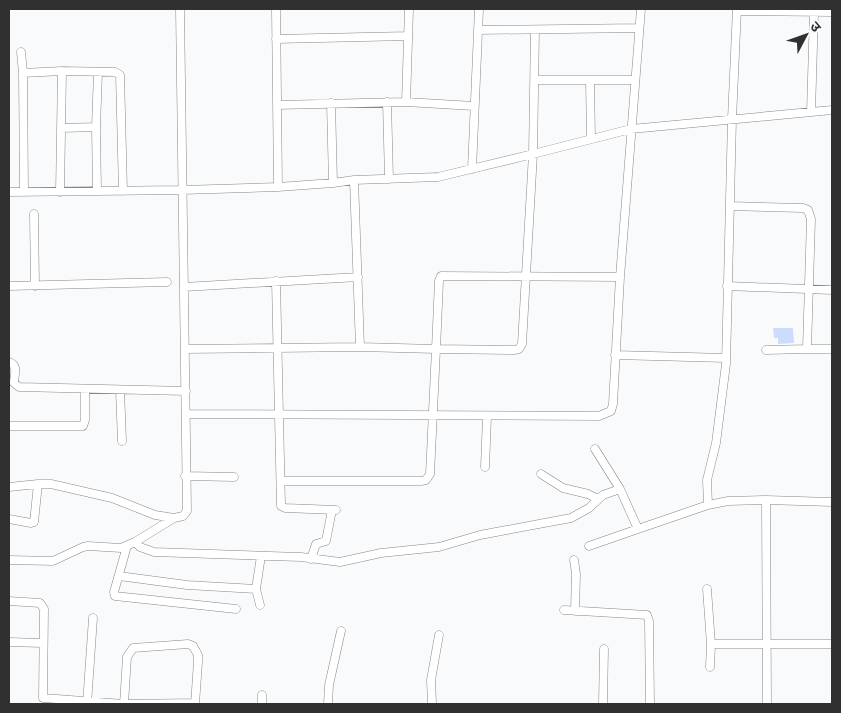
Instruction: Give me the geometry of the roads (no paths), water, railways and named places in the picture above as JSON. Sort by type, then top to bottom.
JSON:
[{"type":"street","points":[[9,560],[46,562],[53,561],[83,547],[114,548],[131,544],[174,518],[183,516],[187,511],[185,476],[186,392],[180,9]]},
{"type":"street","points":[[276,9],[278,186]]},
{"type":"street","points":[[406,102],[409,9]]},
{"type":"street","points":[[472,169],[479,9]]},
{"type":"street","points":[[186,414],[487,417],[599,416],[611,411],[640,9]]},
{"type":"street","points":[[708,504],[708,480],[716,443],[726,358],[732,119],[737,10],[832,12]]},
{"type":"street","points":[[811,112],[814,12]]},
{"type":"street","points":[[478,30],[639,28]]},
{"type":"street","points":[[185,349],[519,349],[522,344],[533,154],[535,30]]},
{"type":"street","points":[[276,39],[408,36]]},
{"type":"street","points":[[21,52],[23,74],[24,192]]},
{"type":"street","points":[[23,74],[62,71],[115,72],[120,77],[123,191]]},
{"type":"street","points":[[60,192],[62,71]]},
{"type":"street","points":[[98,72],[96,127],[98,191]]},
{"type":"street","points":[[535,80],[635,80]]},
{"type":"street","points":[[590,80],[591,139]]},
{"type":"street","points":[[387,102],[388,179]]},
{"type":"street","points":[[277,105],[406,102],[474,106]]},
{"type":"street","points":[[331,103],[333,183]]},
{"type":"street","points":[[9,192],[182,190],[438,177],[631,129],[832,110]]},
{"type":"street","points":[[61,128],[96,127]]},
{"type":"street","points":[[354,180],[360,348]]},
{"type":"street","points":[[730,206],[803,208],[808,210],[811,219],[807,349]]},
{"type":"street","points":[[34,214],[35,286]]},
{"type":"street","points":[[281,481],[426,480],[430,474],[440,278],[445,276],[525,278],[620,277]]},
{"type":"street","points":[[184,287],[358,277]]},
{"type":"street","points":[[276,281],[280,416],[280,502],[283,508],[334,510],[326,541],[316,544],[312,559]]},
{"type":"street","points":[[9,286],[167,282]]},
{"type":"street","points":[[728,286],[832,290]]},
{"type":"street","points":[[766,350],[832,349]]},
{"type":"street","points":[[615,355],[726,358]]},
{"type":"street","points":[[9,362],[14,364],[15,367],[12,386],[186,392]]},
{"type":"street","points":[[9,426],[83,426],[85,420],[85,389]]},
{"type":"street","points":[[120,390],[122,441]]},
{"type":"street","points":[[485,467],[487,417]]},
{"type":"street","points":[[595,449],[620,489],[638,529]]},
{"type":"street","points":[[541,474],[563,488],[588,494],[598,499]]},
{"type":"street","points":[[185,476],[234,477]]},
{"type":"street","points":[[9,519],[34,522],[38,484]]},
{"type":"street","points":[[9,487],[52,484],[112,498],[155,515],[174,518]]},
{"type":"street","points":[[131,544],[154,552],[261,556],[340,562],[381,553],[439,546],[495,531],[571,518],[589,508],[602,495],[620,489]]},
{"type":"street","points":[[766,500],[767,704]]},
{"type":"street","points":[[589,546],[708,504],[766,500],[832,502]]},
{"type":"street","points":[[131,544],[114,592],[115,596],[236,609]]},
{"type":"street","points":[[260,606],[256,590],[261,556]]},
{"type":"street","points":[[574,560],[576,574],[575,611]]},
{"type":"street","points":[[119,576],[187,585],[256,590]]},
{"type":"street","points":[[707,589],[711,644],[710,667]]},
{"type":"street","points":[[9,600],[36,603],[43,606],[43,701],[124,704],[195,704],[198,655],[193,646],[188,644],[133,648],[127,657],[124,704]]},
{"type":"street","points":[[564,610],[644,614],[649,617],[650,704]]},
{"type":"street","points":[[87,703],[93,618]]},
{"type":"street","points":[[328,704],[329,686],[341,631]]},
{"type":"street","points":[[432,704],[432,680],[439,635]]},
{"type":"street","points":[[9,642],[42,643]]},
{"type":"street","points":[[711,644],[832,644]]},
{"type":"street","points":[[604,649],[604,704]]},
{"type":"street","points":[[262,695],[262,704]]}]
